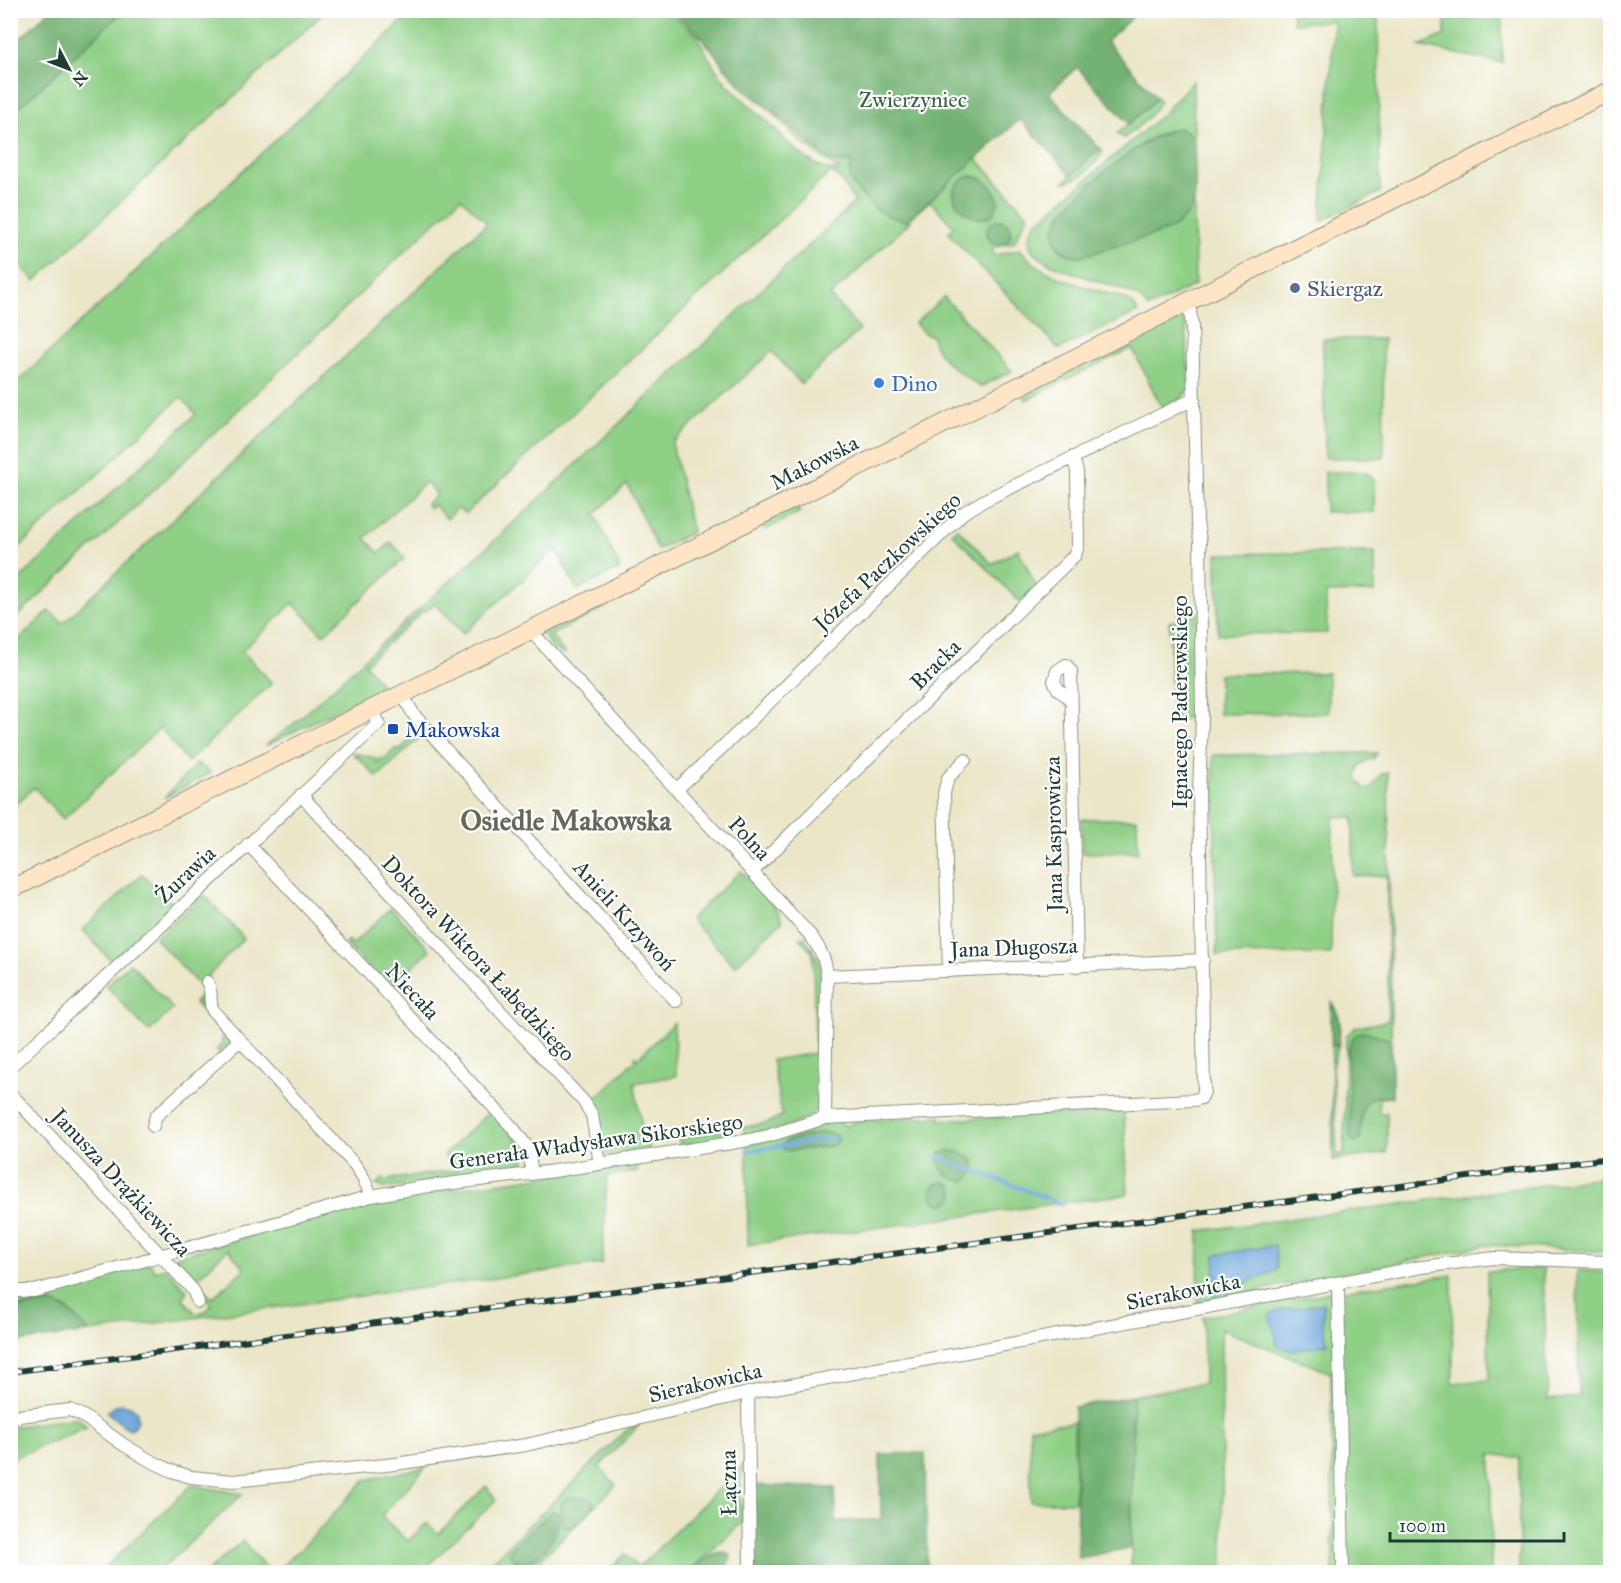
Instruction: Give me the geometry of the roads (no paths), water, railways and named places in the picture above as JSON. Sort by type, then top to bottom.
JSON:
[{"type":"street","name":"Makowska","points":[[10,890],[1611,91]]},
{"type":"street","name":"Ignacego Paderewskiego","points":[[1189,303],[1192,326],[1197,522],[1200,541],[1202,719],[1199,791],[1204,1092],[1198,1100]]},
{"type":"street","name":"Józefa Paczkowskiego","points":[[676,789],[743,728],[958,517],[985,500],[1073,456],[1194,399]]},
{"type":"street","name":"Bracka","points":[[753,872],[1075,555],[1078,546],[1077,472],[1073,456]]},
{"type":"street","name":"Polna","points":[[531,631],[811,936],[825,958],[827,976],[825,1118]]},
{"type":"street","name":"Anieli Krzywoń","points":[[402,694],[414,715],[676,1001]]},
{"type":"street","name":"Jana Kasprowicza","points":[[1071,700],[1077,966]]},
{"type":"street","name":"Żurawia","points":[[10,1067],[379,723],[371,710]]},
{"type":"street","points":[[949,971],[943,799],[946,781],[964,760]]},
{"type":"street","name":"Doktora Wiktora Łabędzkiego","points":[[301,795],[584,1102],[592,1115],[600,1164]]},
{"type":"street","name":"Niecała","points":[[248,844],[513,1128],[528,1148],[532,1174]]},
{"type":"street","name":"Jana Długosza","points":[[827,976],[1203,960]]},
{"type":"street","points":[[207,982],[212,992],[212,1009],[355,1165],[371,1196]]},
{"type":"street","points":[[153,1126],[156,1116],[239,1041]]},
{"type":"street","name":"Janusza Drążkiewicza","points":[[10,1093],[162,1255],[193,1290],[198,1302]]},
{"type":"street","name":"Generała Władysława Sikorskiego","points":[[10,1291],[34,1291],[371,1196],[744,1141],[825,1118],[1198,1100]]},
{"type":"street","name":"Sierakowicka","points":[[10,1418],[70,1410],[102,1428],[124,1446],[172,1471],[191,1477],[233,1481],[395,1464],[526,1445],[748,1393],[1422,1267],[1494,1258],[1611,1262]]},
{"type":"street","points":[[1338,1283],[1343,1572]]},
{"type":"street","name":"Łączna","points":[[748,1393],[750,1572]]},
{"type":"water","points":[[1275,1245],[1277,1270],[1214,1296],[1215,1255]]},
{"type":"water","points":[[1324,1303],[1323,1324],[1327,1344],[1293,1351],[1278,1346],[1270,1316],[1276,1311]]},
{"type":"water","points":[[122,1404],[137,1411],[138,1421],[131,1429],[107,1412]]},
{"type":"waterway","points":[[747,1151],[834,1138]]},
{"type":"waterway","points":[[936,1156],[1062,1204]]},
{"type":"railway","points":[[10,1372],[1610,1158]]},
{"type":"place","name":"Skiergaz","points":[[1295,288]]},
{"type":"place","name":"Dino","points":[[879,383]]},
{"type":"place","name":"Makowska","points":[[393,729]]},
{"type":"district","name":"Osiedle Makowska","points":[[566,820]]},
{"type":"park label","name":"Zwierzyniec","points":[[913,99]]}]
